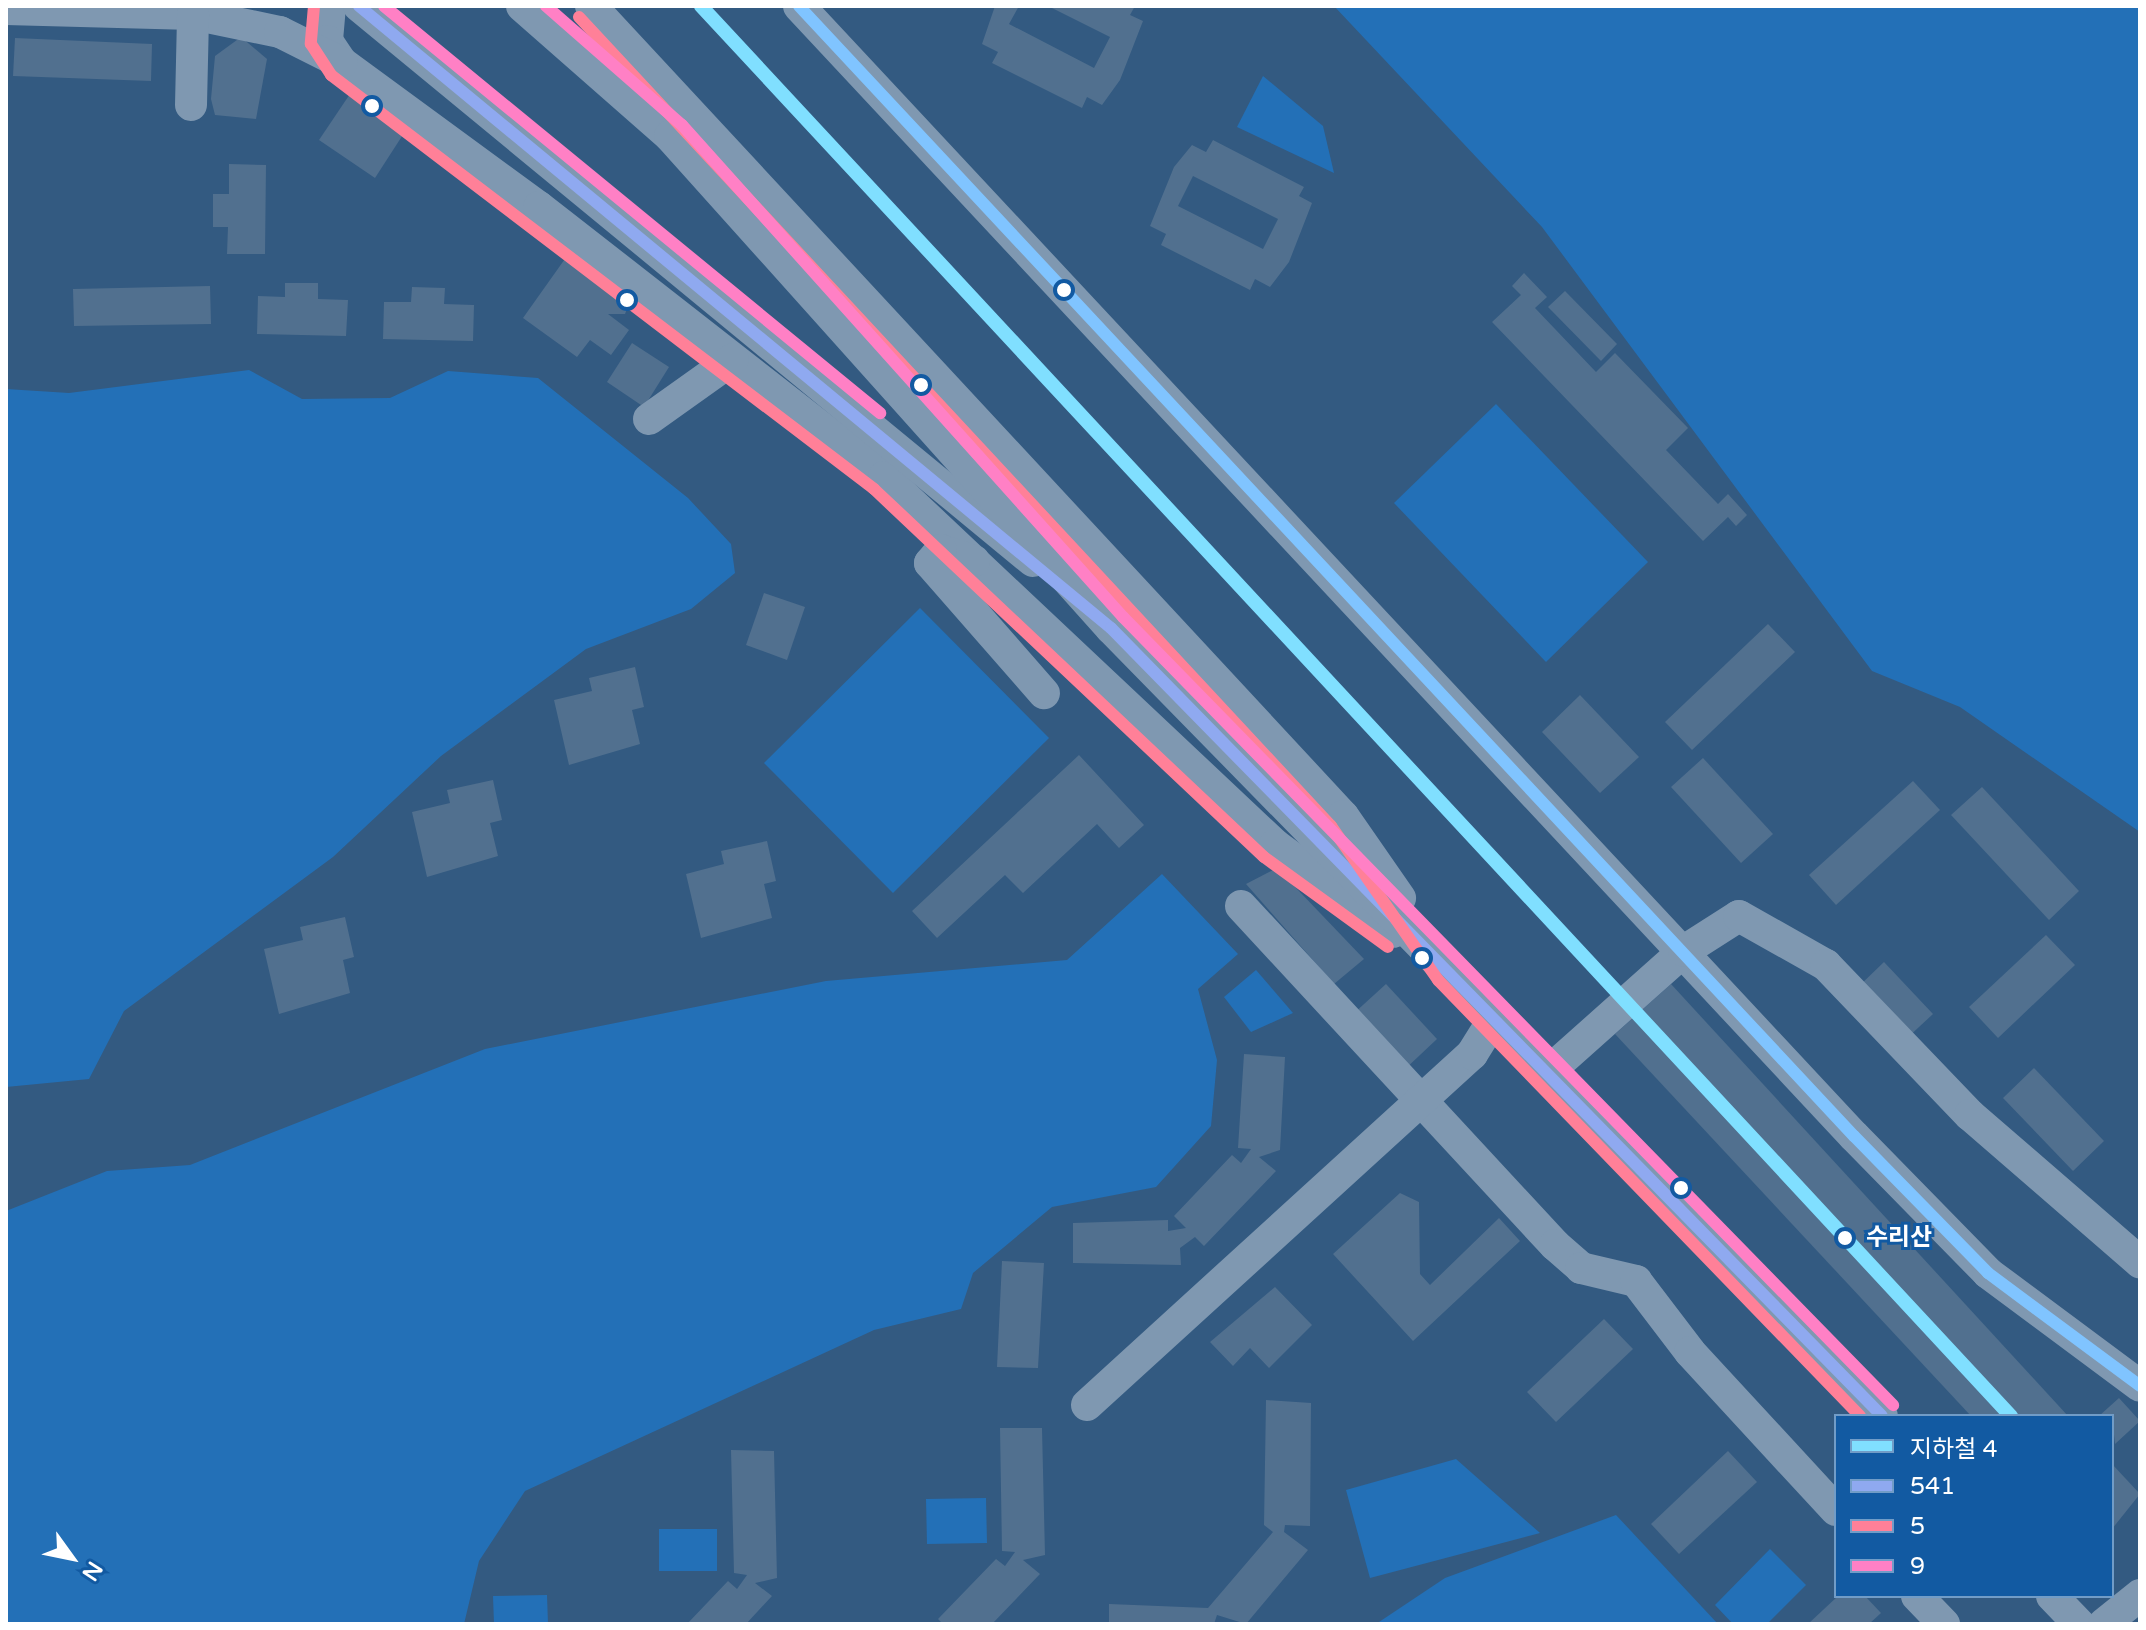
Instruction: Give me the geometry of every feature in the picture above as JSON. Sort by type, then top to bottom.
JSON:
[{"type":"street","points":[[6,9],[193,14],[262,6]]},
{"type":"street","points":[[330,6],[327,41],[342,63]]},
{"type":"street","points":[[359,6],[448,76],[1111,628]]},
{"type":"street","points":[[522,6],[670,136],[1111,628],[1450,969],[1547,1073],[1880,1414]]},
{"type":"street","points":[[591,6],[1343,816],[1450,969]]},
{"type":"street","points":[[799,6],[1988,1273],[2140,1386]]},
{"type":"street","points":[[193,14],[280,32],[342,63],[733,359],[977,562],[1275,845],[1450,969]]},
{"type":"street","points":[[191,105],[193,14]]},
{"type":"street","points":[[649,419],[733,359]]},
{"type":"street","points":[[977,562],[941,550],[930,563],[1044,693]]},
{"type":"street","points":[[1241,906],[1581,1268],[1636,1281],[1690,1352],[1834,1508]]},
{"type":"street","points":[[1547,1073],[1684,951],[1739,916],[1826,965],[1970,1115],[2140,1262]]},
{"type":"street","points":[[1087,1405],[1420,1097],[1472,1054],[1495,1017]]},
{"type":"street","points":[[2104,1624],[2140,1595]]},
{"type":"street","points":[[1919,1598],[1944,1624]]},
{"type":"street","points":[[2054,1598],[2079,1624]]},
{"type":"shaded area","points":[[1334,6],[2140,6],[2140,832],[1960,707],[1872,671],[1542,227]]},
{"type":"shaded area","points":[[1263,76],[1323,126],[1334,173],[1237,127]]},
{"type":"shaded area","points":[[249,370],[302,399],[390,398],[448,371],[538,378],[688,498],[731,544],[735,573],[691,609],[586,649],[441,756],[333,857],[124,1011],[89,1079],[6,1087],[6,389],[69,393]]},
{"type":"shaded area","points":[[1496,404],[1648,562],[1546,662],[1394,503]]},
{"type":"shaded area","points":[[920,608],[1049,738],[893,893],[764,763]]},
{"type":"shaded area","points":[[1162,874],[1238,954],[1198,989],[1217,1060],[1211,1126],[1156,1187],[1052,1207],[973,1273],[961,1309],[874,1330],[525,1491],[479,1561],[464,1624],[6,1624],[6,1211],[107,1171],[190,1165],[485,1049],[826,981],[1067,960]]},
{"type":"shaded area","points":[[1256,970],[1293,1013],[1251,1032],[1224,997]]},
{"type":"shaded area","points":[[1456,1459],[1540,1533],[1370,1578],[1346,1490]]},
{"type":"shaded area","points":[[986,1498],[987,1543],[927,1544],[926,1499]]},
{"type":"shaded area","points":[[1616,1515],[1718,1624],[1376,1624],[1445,1578]]},
{"type":"shaded area","points":[[659,1529],[717,1529],[717,1571],[659,1571]]},
{"type":"shaded area","points":[[1770,1549],[1806,1585],[1767,1624],[1733,1624],[1715,1605]]},
{"type":"shaded area","points":[[547,1595],[548,1624],[494,1624],[493,1596]]},
{"type":"building","points":[[995,6],[1019,6],[1009,24],[1094,68],[1110,37],[1048,6],[1135,6],[1130,15],[1143,21],[1120,80],[1102,105],[1087,97],[1082,108],[992,63],[998,52],[982,44]]},
{"type":"building","points":[[241,37],[267,59],[256,119],[215,115],[211,99],[215,56]]},
{"type":"building","points":[[15,38],[152,44],[151,81],[13,76]]},
{"type":"building","points":[[352,91],[406,130],[375,178],[319,140]]},
{"type":"building","points":[[1213,140],[1304,187],[1299,196],[1312,203],[1289,262],[1270,287],[1255,279],[1250,290],[1161,245],[1166,234],[1150,226],[1174,167],[1192,145],[1206,152]],"holes":[[[1193,176],[1278,219],[1263,249],[1178,206]]]},
{"type":"building","points":[[229,164],[266,165],[265,254],[227,254],[228,227],[213,227],[213,194],[229,194]]},
{"type":"building","points":[[567,256],[629,304],[625,314],[608,314],[629,330],[611,355],[590,340],[577,357],[523,318]]},
{"type":"building","points":[[1524,273],[1547,297],[1535,308],[1596,372],[1615,353],[1688,428],[1666,450],[1718,504],[1728,494],[1747,515],[1736,526],[1728,517],[1703,541],[1492,322],[1521,295],[1512,286]]},
{"type":"building","points":[[285,283],[318,283],[318,299],[348,300],[346,336],[257,334],[258,296],[285,297]]},
{"type":"building","points":[[210,286],[211,324],[74,326],[73,289]]},
{"type":"building","points":[[412,287],[445,288],[444,304],[474,305],[473,341],[383,339],[384,302],[411,302]]},
{"type":"building","points":[[1565,291],[1617,344],[1601,361],[1548,307]]},
{"type":"building","points":[[632,343],[669,367],[644,407],[607,382]]},
{"type":"building","points":[[764,593],[805,607],[787,660],[746,645]]},
{"type":"building","points":[[1768,624],[1795,652],[1692,750],[1665,722]]},
{"type":"building","points":[[635,667],[644,707],[632,710],[640,744],[569,765],[554,700],[592,691],[589,678]]},
{"type":"building","points":[[1580,695],[1639,757],[1600,793],[1542,732]]},
{"type":"building","points":[[1079,755],[1144,825],[1119,848],[1097,824],[1023,893],[1005,875],[937,938],[912,911]]},
{"type":"building","points":[[1703,758],[1773,834],[1741,863],[1671,787]]},
{"type":"building","points":[[493,780],[502,820],[490,823],[498,856],[427,877],[412,812],[450,803],[447,790]]},
{"type":"building","points":[[1913,781],[1940,810],[1836,905],[1809,875]]},
{"type":"building","points":[[1982,787],[2079,891],[2049,920],[1951,815]]},
{"type":"building","points":[[767,841],[776,881],[764,884],[772,918],[701,938],[686,874],[724,864],[721,851]]},
{"type":"building","points":[[1277,868],[1364,959],[1334,984],[1246,884]]},
{"type":"building","points":[[345,917],[354,957],[343,960],[350,993],[279,1014],[264,949],[303,940],[300,927]]},
{"type":"building","points":[[2046,935],[2075,965],[1998,1038],[1969,1007]]},
{"type":"building","points":[[1884,962],[1933,1014],[1905,1040],[1856,989]]},
{"type":"building","points":[[1386,984],[1437,1039],[1403,1071],[1352,1015]]},
{"type":"building","points":[[1671,984],[2066,1414],[1969,1414],[1615,1034]]},
{"type":"building","points":[[1244,1054],[1285,1057],[1280,1150],[1259,1157],[1276,1171],[1204,1246],[1195,1237],[1180,1248],[1181,1265],[1073,1263],[1073,1223],[1168,1220],[1168,1231],[1186,1228],[1174,1216],[1232,1155],[1241,1163],[1251,1149],[1238,1148]]},
{"type":"building","points":[[2034,1068],[2104,1141],[2073,1171],[2003,1098]]},
{"type":"building","points":[[1400,1193],[1419,1202],[1420,1274],[1430,1285],[1499,1218],[1520,1241],[1413,1341],[1333,1254]]},
{"type":"building","points":[[1002,1261],[1044,1263],[1038,1368],[997,1367]]},
{"type":"building","points":[[1275,1287],[1312,1325],[1269,1368],[1250,1348],[1233,1366],[1210,1342]]},
{"type":"building","points":[[1604,1319],[1633,1349],[1556,1422],[1527,1392]]},
{"type":"building","points":[[2119,1398],[2140,1421],[2115,1444],[2114,1414],[2101,1414]]},
{"type":"building","points":[[1266,1400],[1311,1403],[1310,1526],[1285,1525],[1284,1532],[1308,1550],[1246,1624],[1217,1615],[1214,1624],[1109,1624],[1109,1604],[1208,1608],[1273,1532],[1264,1525]]},
{"type":"building","points":[[1000,1428],[1042,1428],[1045,1555],[1023,1560],[1040,1574],[992,1624],[943,1624],[938,1619],[996,1559],[1005,1566],[1015,1552],[1002,1551]]},
{"type":"building","points":[[731,1450],[774,1451],[777,1578],[755,1583],[772,1596],[746,1624],[687,1624],[728,1581],[737,1589],[747,1575],[734,1573]]},
{"type":"building","points":[[1728,1451],[1757,1482],[1679,1554],[1651,1524]]},
{"type":"building","points":[[2114,1466],[2140,1494],[2114,1526]]},
{"type":"building","points":[[1836,1598],[1867,1598],[1881,1613],[1869,1624],[1808,1624]]},
{"type":"metro line","name":"4","points":[[701,6],[2009,1414]]},
{"type":"transit line","name":"5","points":[[314,6],[311,44],[331,75],[874,489],[1264,857],[1388,947]]},
{"type":"transit line","name":"541","points":[[359,6],[1111,628],[1880,1414]]},
{"type":"transit line","name":"9","points":[[384,6],[880,413]]},
{"type":"transit line","name":"9","points":[[546,6],[682,125],[1123,617],[1893,1405]]},
{"type":"transit line","points":[[799,6],[1854,1136],[1988,1273],[2140,1386]]},
{"type":"transit line","name":"5","points":[[579,17],[1331,826],[1438,980],[1858,1414]]},
{"type":"place","name":"수리산","points":[[1845,1238]]}]
